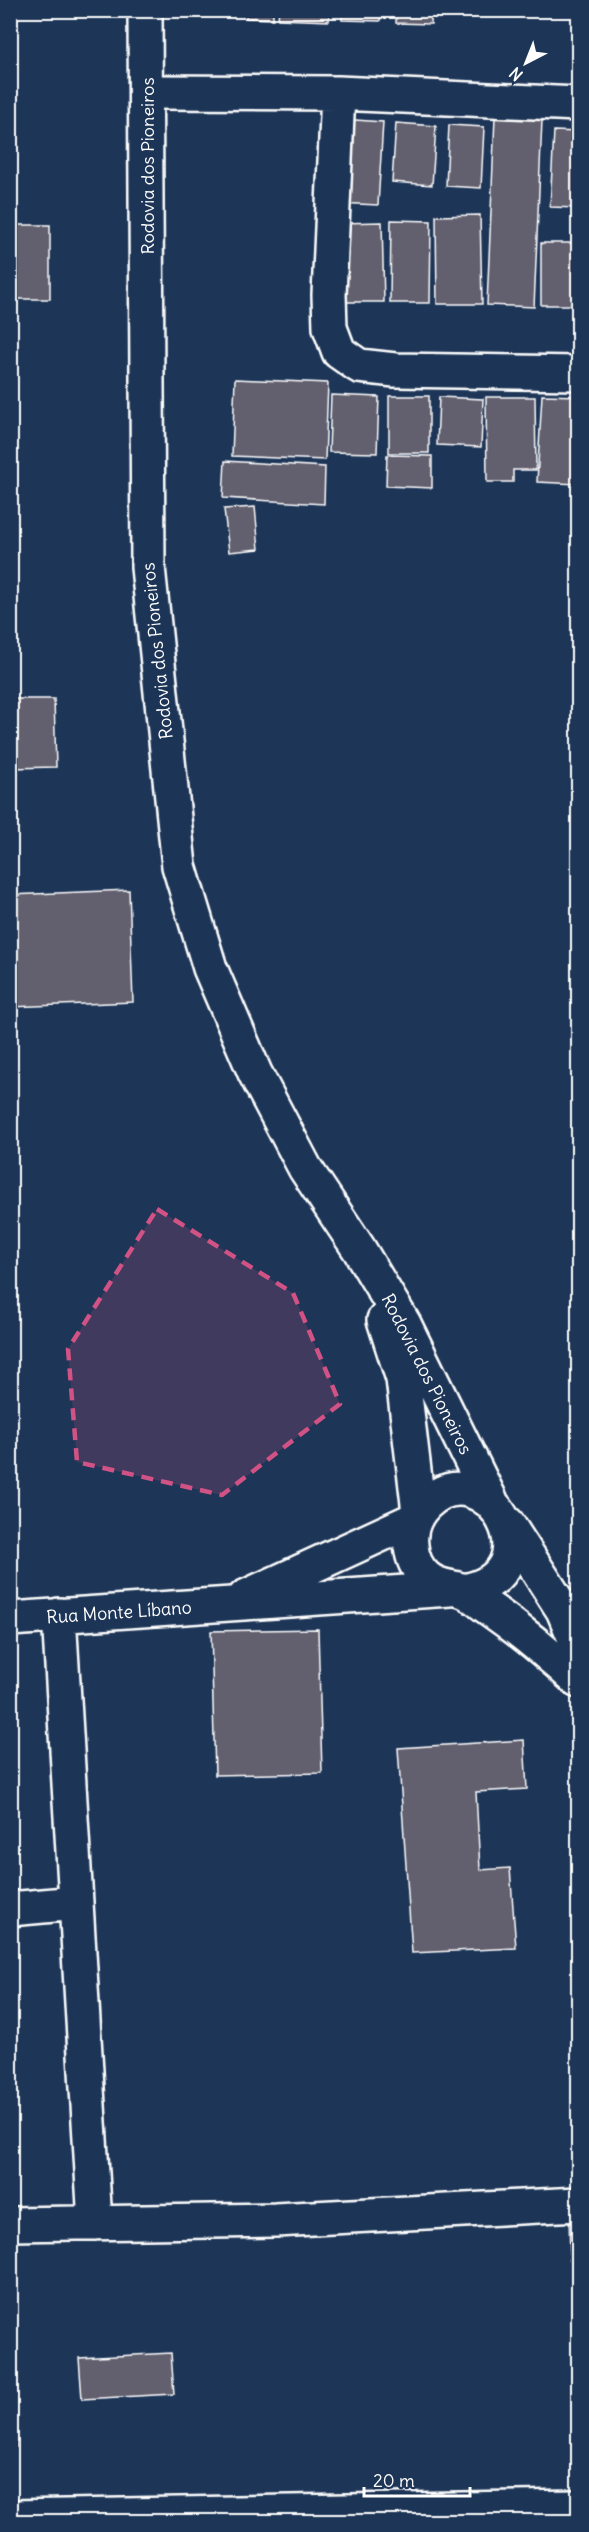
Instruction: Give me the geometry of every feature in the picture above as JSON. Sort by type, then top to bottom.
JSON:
[{"type":"street","name":"Rodovia dos Pioneiros","points":[[145,10],[148,567],[179,866],[210,968],[255,1073],[305,1168],[359,1249],[404,1324],[499,1512],[571,1606],[579,1646]]},
{"type":"street","points":[[147,92],[338,93],[579,104]]},
{"type":"street","points":[[338,93],[329,295],[330,328],[339,352],[359,366],[395,370],[579,373]]},
{"type":"street","name":"Rodovia dos Pioneiros","points":[[359,1249],[402,1379],[417,1515],[411,1531],[413,1556],[427,1577],[456,1590],[514,1626],[579,1681]]},
{"type":"street","points":[[227,1606],[417,1515],[434,1498],[452,1491],[466,1491],[499,1512],[510,1549],[499,1574],[477,1588],[456,1590]]},
{"type":"street","name":"Rua Monte Líbano","points":[[10,1618],[456,1590]]},
{"type":"street","points":[[59,1615],[94,2223]]},
{"type":"street","points":[[10,1909],[76,1904]]},
{"type":"street","points":[[10,2224],[275,2220],[579,2204]]},
{"type":"street","points":[[10,2517],[579,2507]]},
{"type":"highlighted area","points":[[157,1209],[293,1293],[340,1404],[222,1495],[77,1462],[68,1349]]},
{"type":"building","points":[[246,10],[273,10],[273,19],[246,18]]},
{"type":"building","points":[[279,10],[330,10],[329,21],[278,19]]},
{"type":"building","points":[[342,10],[381,10],[380,21],[342,20]]},
{"type":"building","points":[[396,10],[431,10],[431,24],[396,23]]},
{"type":"building","points":[[495,117],[542,120],[534,307],[487,305]]},
{"type":"building","points":[[341,119],[383,122],[378,205],[337,203]]},
{"type":"building","points":[[396,123],[436,126],[432,185],[392,182]]},
{"type":"building","points":[[449,125],[484,127],[481,188],[446,186]]},
{"type":"building","points":[[554,131],[578,132],[578,208],[550,207]]},
{"type":"building","points":[[480,215],[482,304],[437,304],[436,216]]},
{"type":"building","points":[[391,220],[431,221],[430,303],[390,303]]},
{"type":"building","points":[[382,222],[384,302],[342,302],[341,223]]},
{"type":"building","points":[[10,225],[50,225],[50,299],[10,299]]},
{"type":"building","points":[[541,243],[578,243],[578,305],[541,305]]},
{"type":"building","points":[[235,379],[328,383],[325,460],[232,456]]},
{"type":"building","points":[[331,395],[379,397],[377,453],[329,452]]},
{"type":"building","points":[[542,395],[578,396],[578,484],[537,482]]},
{"type":"building","points":[[389,396],[429,396],[429,453],[389,453]]},
{"type":"building","points":[[439,397],[483,399],[481,447],[437,445]]},
{"type":"building","points":[[486,397],[535,397],[536,470],[513,470],[513,482],[487,482]]},
{"type":"building","points":[[387,455],[432,456],[432,488],[386,486]]},
{"type":"building","points":[[225,461],[325,467],[324,504],[223,498]]},
{"type":"building","points":[[255,507],[259,549],[229,552],[224,509]]},
{"type":"building","points":[[10,699],[54,699],[56,767],[10,768]]},
{"type":"building","points":[[129,890],[133,1002],[10,1007],[10,895]]},
{"type":"building","points":[[318,1629],[322,1773],[215,1775],[211,1631]]},
{"type":"building","points":[[524,1740],[527,1789],[476,1792],[480,1870],[510,1868],[516,1948],[412,1953],[398,1748]]},
{"type":"building","points":[[569,2213],[578,2213],[578,2261],[570,2261]]},
{"type":"building","points":[[171,2353],[174,2394],[82,2399],[79,2358]]},
{"type":"building","points":[[10,2392],[16,2392],[16,2447],[10,2446]]}]
